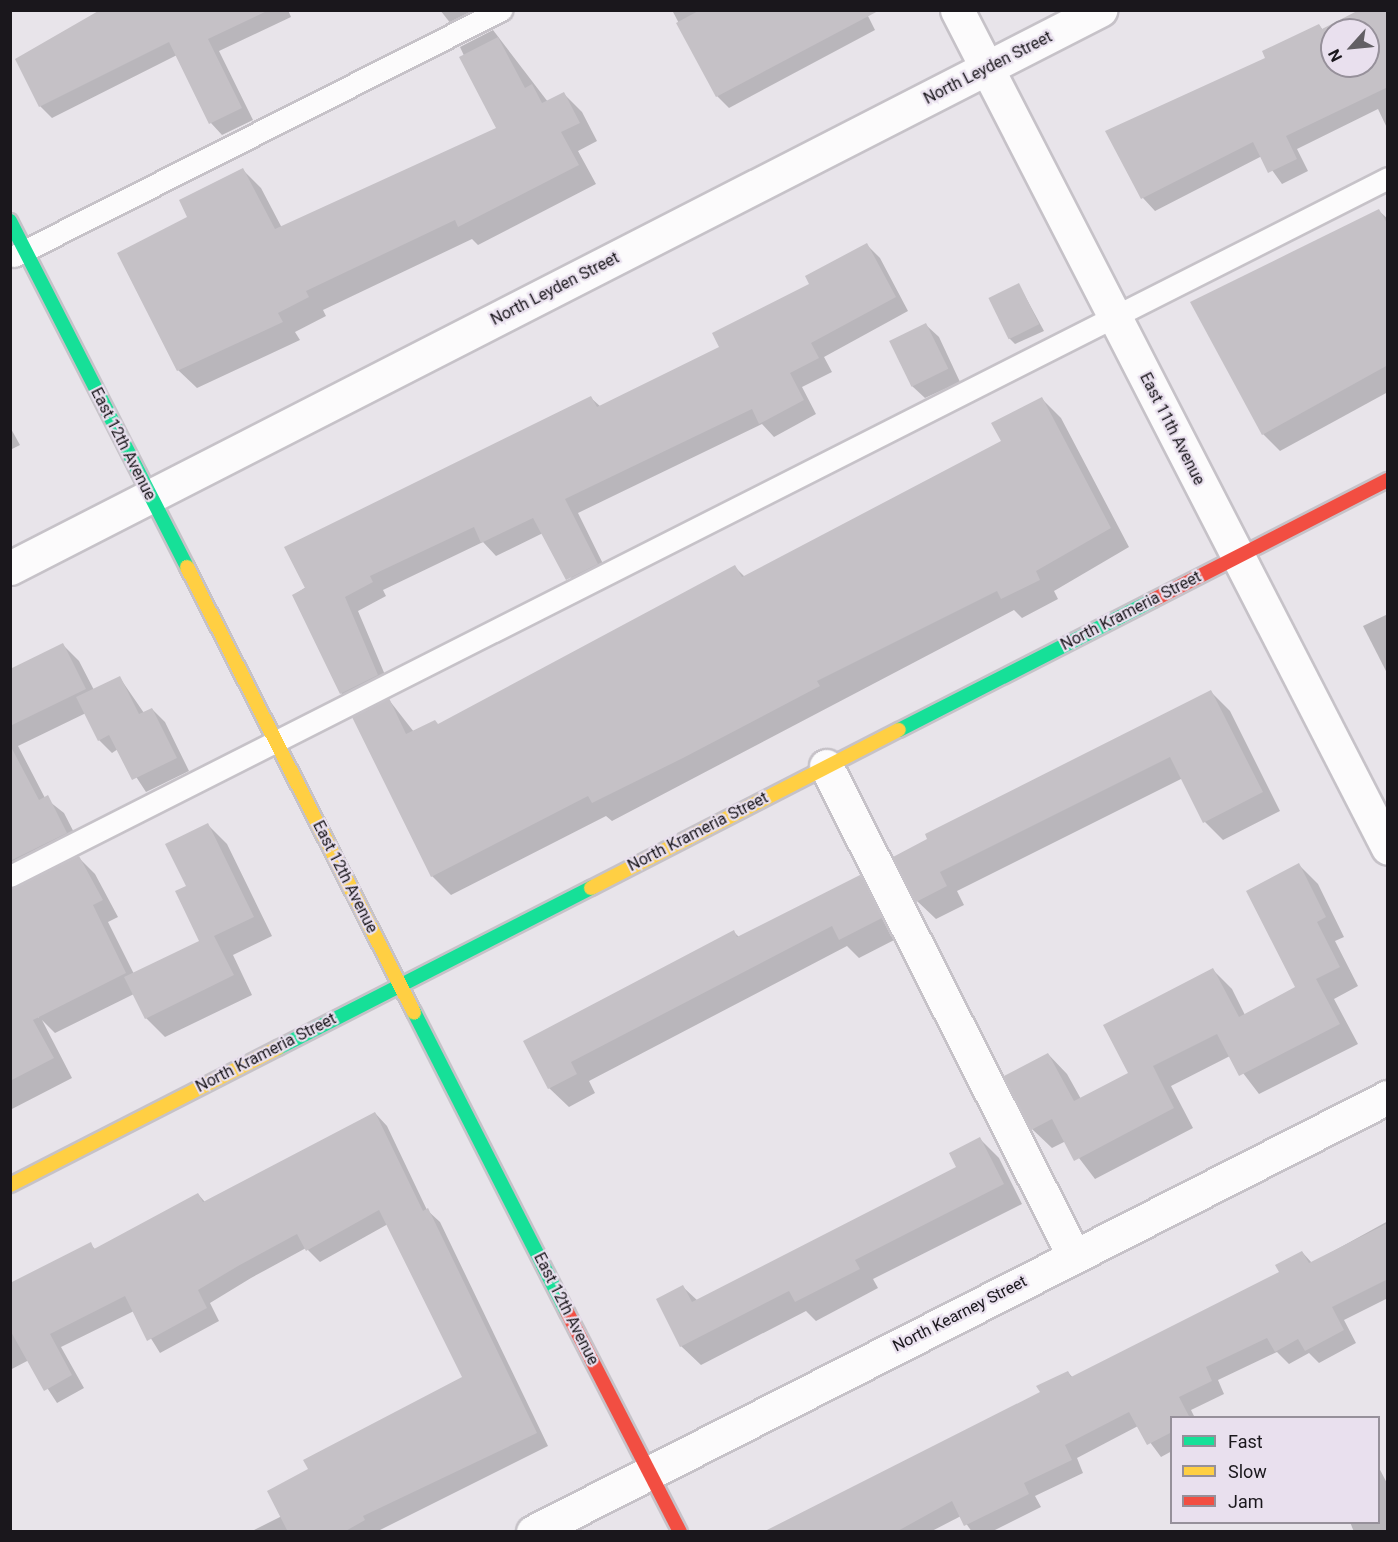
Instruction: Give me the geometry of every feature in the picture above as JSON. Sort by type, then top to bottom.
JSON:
[{"type":"street","name":"East 11th Avenue","points":[[957,10],[1388,848]]},
{"type":"street","name":"North Leyden Street","points":[[10,568],[1100,10]]},
{"type":"street","name":"East 12th Avenue","points":[[10,221],[18,254],[150,497],[680,1532]]},
{"type":"street","name":"North Krameria Street","points":[[10,1185],[1388,480]]},
{"type":"street","points":[[826,766],[1074,1256]]},
{"type":"street","name":"North Kearney Street","points":[[533,1532],[1388,1097]]},
{"type":"lane","points":[[18,254],[501,10]]},
{"type":"lane","points":[[10,876],[1388,178]]},
{"type":"building","points":[[100,10],[269,10],[208,39],[242,108],[209,124],[169,42],[39,107],[15,59]]},
{"type":"building","points":[[700,10],[880,10],[716,97],[676,23]]},
{"type":"building","points":[[1359,10],[1388,10],[1388,87],[1286,136],[1297,159],[1268,173],[1253,142],[1141,199],[1105,131],[1265,58],[1262,51],[1319,24],[1320,78],[1380,78],[1380,18],[1343,18]]},
{"type":"building","points":[[498,37],[525,88],[532,84],[542,103],[564,92],[580,123],[561,132],[579,165],[458,227],[455,220],[306,291],[309,297],[278,313],[283,322],[177,371],[117,253],[187,217],[179,200],[243,168],[275,229],[496,128],[459,57]]},
{"type":"building","points":[[1379,209],[1388,225],[1388,365],[1262,435],[1190,302]]},
{"type":"building","points":[[867,243],[896,297],[811,343],[819,358],[790,373],[804,400],[759,424],[752,409],[565,499],[598,564],[566,580],[533,518],[481,543],[474,527],[370,576],[373,582],[345,597],[378,675],[340,694],[292,595],[305,588],[284,547],[591,396],[597,407],[719,347],[712,333],[809,284],[805,276]]},
{"type":"building","points":[[1019,283],[1039,324],[1009,339],[988,298]]},
{"type":"building","points":[[926,323],[948,369],[912,387],[889,341]]},
{"type":"building","points":[[1042,397],[1111,528],[1036,571],[1040,580],[1001,599],[997,591],[817,681],[820,686],[683,758],[592,803],[588,796],[431,877],[352,717],[389,698],[406,734],[435,720],[438,724],[735,565],[742,577],[1001,441],[991,423]]},
{"type":"building","points":[[63,643],[86,689],[10,726],[10,669]]},
{"type":"building","points":[[120,676],[139,714],[152,708],[177,758],[132,780],[109,735],[98,741],[76,697]]},
{"type":"building","points":[[1211,690],[1263,792],[1203,823],[1170,757],[940,872],[947,886],[916,902],[893,857],[927,839],[925,834]]},
{"type":"building","points":[[10,745],[39,800],[48,795],[67,833],[10,861]]},
{"type":"building","points":[[208,823],[254,917],[214,936],[234,975],[145,1019],[124,977],[199,941],[175,891],[186,886],[165,844]]},
{"type":"building","points":[[79,856],[103,900],[93,905],[126,973],[33,1020],[54,1058],[10,1081],[10,889]]},
{"type":"building","points":[[1299,863],[1326,917],[1317,922],[1340,967],[1316,979],[1340,1024],[1239,1076],[1217,1034],[1153,1066],[1174,1108],[1074,1161],[1052,1119],[1031,1130],[1004,1076],[1048,1053],[1074,1101],[1128,1073],[1103,1025],[1213,968],[1239,1017],[1295,987],[1246,891]]},
{"type":"building","points":[[860,875],[882,918],[839,940],[832,926],[571,1062],[577,1074],[548,1089],[523,1041],[734,930],[737,937]]},
{"type":"building","points":[[375,1112],[423,1211],[428,1208],[537,1433],[363,1516],[365,1520],[344,1532],[288,1532],[267,1491],[308,1469],[303,1460],[462,1377],[379,1210],[306,1251],[297,1234],[238,1266],[198,1290],[207,1308],[147,1341],[125,1296],[50,1334],[72,1375],[44,1391],[10,1330],[10,1283],[91,1242],[94,1249],[198,1193],[203,1202]]},
{"type":"building","points":[[980,1137],[1004,1184],[855,1260],[860,1269],[795,1302],[789,1291],[680,1347],[656,1299],[683,1285],[692,1302],[956,1167],[949,1153]]},
{"type":"building","points":[[1388,1223],[1388,1279],[1332,1307],[1344,1330],[1305,1351],[1298,1339],[1275,1352],[1267,1338],[1206,1367],[1212,1381],[1179,1397],[1189,1416],[1170,1416],[1170,1433],[1147,1445],[1129,1412],[1065,1445],[1072,1460],[1024,1483],[1029,1494],[964,1526],[952,1501],[896,1532],[763,1532],[1040,1392],[1036,1386],[1068,1371],[1071,1377],[1279,1272],[1275,1265],[1302,1251],[1309,1263]]},
{"type":"traffic: fast","points":[[10,221],[187,567]]},
{"type":"traffic: fast","points":[[899,730],[1153,600]]},
{"type":"traffic: fast","points":[[278,1048],[591,888]]},
{"type":"traffic: fast","points":[[414,1012],[567,1312]]},
{"type":"traffic: slow","points":[[187,567],[414,1012]]},
{"type":"traffic: slow","points":[[591,888],[899,730]]},
{"type":"traffic: slow","points":[[10,1185],[278,1048]]},
{"type":"traffic: jam","points":[[1153,600],[1388,480]]},
{"type":"traffic: jam","points":[[567,1312],[680,1532]]}]
